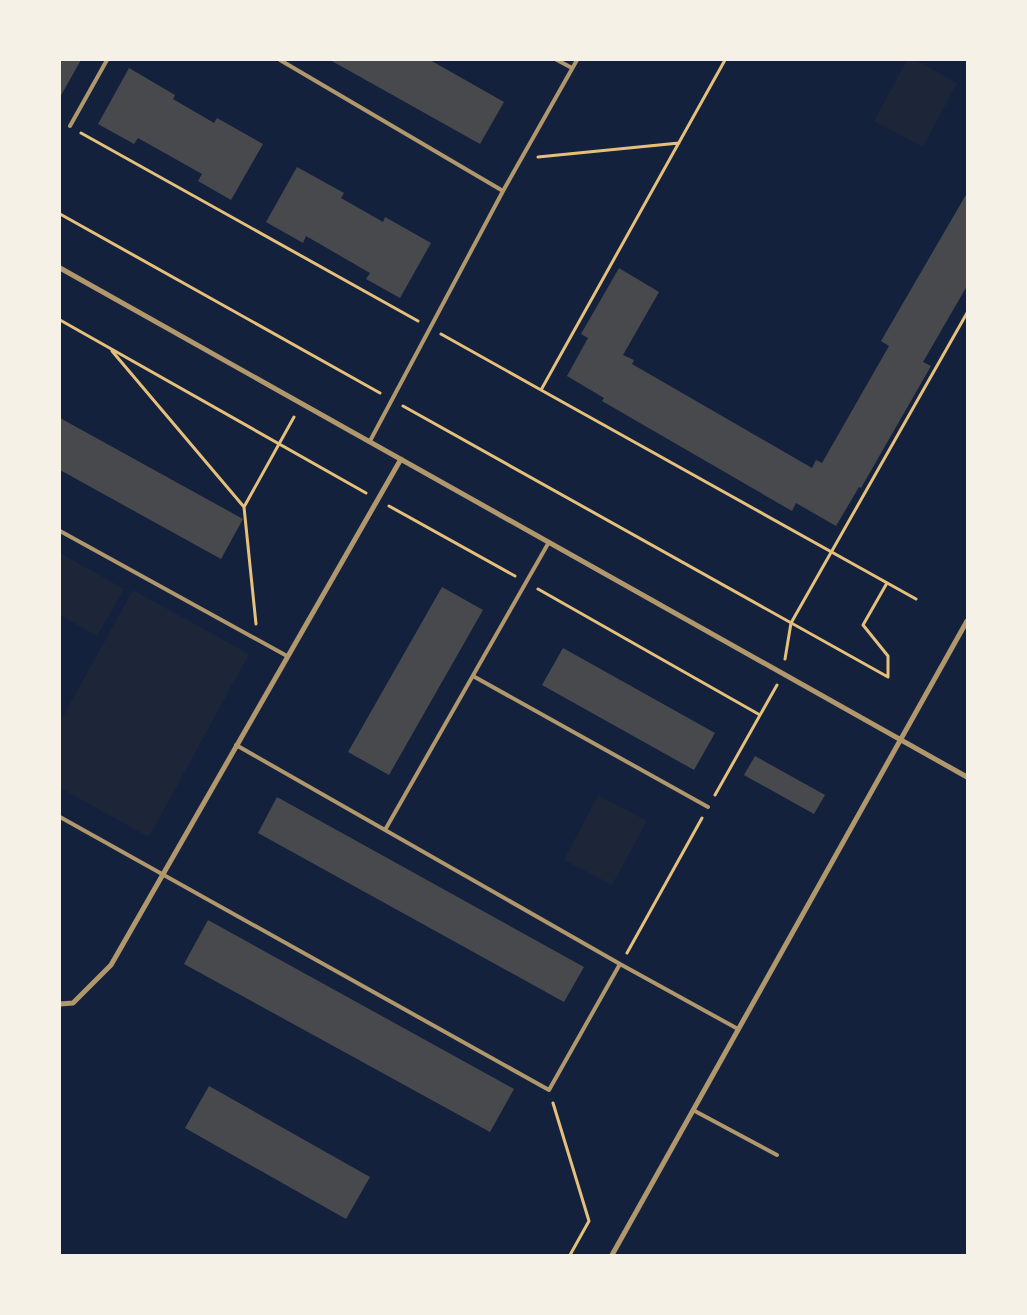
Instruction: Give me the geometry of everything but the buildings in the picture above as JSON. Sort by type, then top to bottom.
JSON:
[{"type":"street","points":[[60,268],[967,777]]},
{"type":"street","points":[[60,1004],[73,1003],[111,965],[400,459]]},
{"type":"street","points":[[612,1255],[967,621]]},
{"type":"lane","points":[[70,126],[107,60]]},
{"type":"lane","points":[[280,60],[503,191]]},
{"type":"lane","points":[[557,60],[572,68]]},
{"type":"lane","points":[[370,441],[429,327],[577,60]]},
{"type":"lane","points":[[60,531],[287,656]]},
{"type":"lane","points":[[385,830],[549,542]]},
{"type":"lane","points":[[473,676],[708,807]]},
{"type":"lane","points":[[236,745],[620,964],[738,1029]]},
{"type":"lane","points":[[60,817],[550,1090],[620,964]]},
{"type":"lane","points":[[693,1110],[776,1155]]},
{"type":"path","points":[[541,390],[725,60]]},
{"type":"path","points":[[70,126],[916,598]]},
{"type":"path","points":[[521,159],[679,143]]},
{"type":"path","points":[[60,214],[888,677],[888,656],[863,625],[887,583]]},
{"type":"path","points":[[783,674],[791,622],[967,313]]},
{"type":"path","points":[[60,320],[760,715]]},
{"type":"path","points":[[109,348],[244,507],[257,640]]},
{"type":"path","points":[[244,507],[302,403]]},
{"type":"path","points":[[550,1090],[589,1221],[570,1255]]},
{"type":"shaded area","points":[[907,60],[915,60],[957,83],[923,147],[874,121]]},
{"type":"shaded area","points":[[60,553],[124,589],[97,636],[60,615]]},
{"type":"shaded area","points":[[133,590],[249,654],[149,837],[60,788],[60,722]]},
{"type":"shaded area","points":[[598,795],[647,821],[612,885],[564,860]]}]
